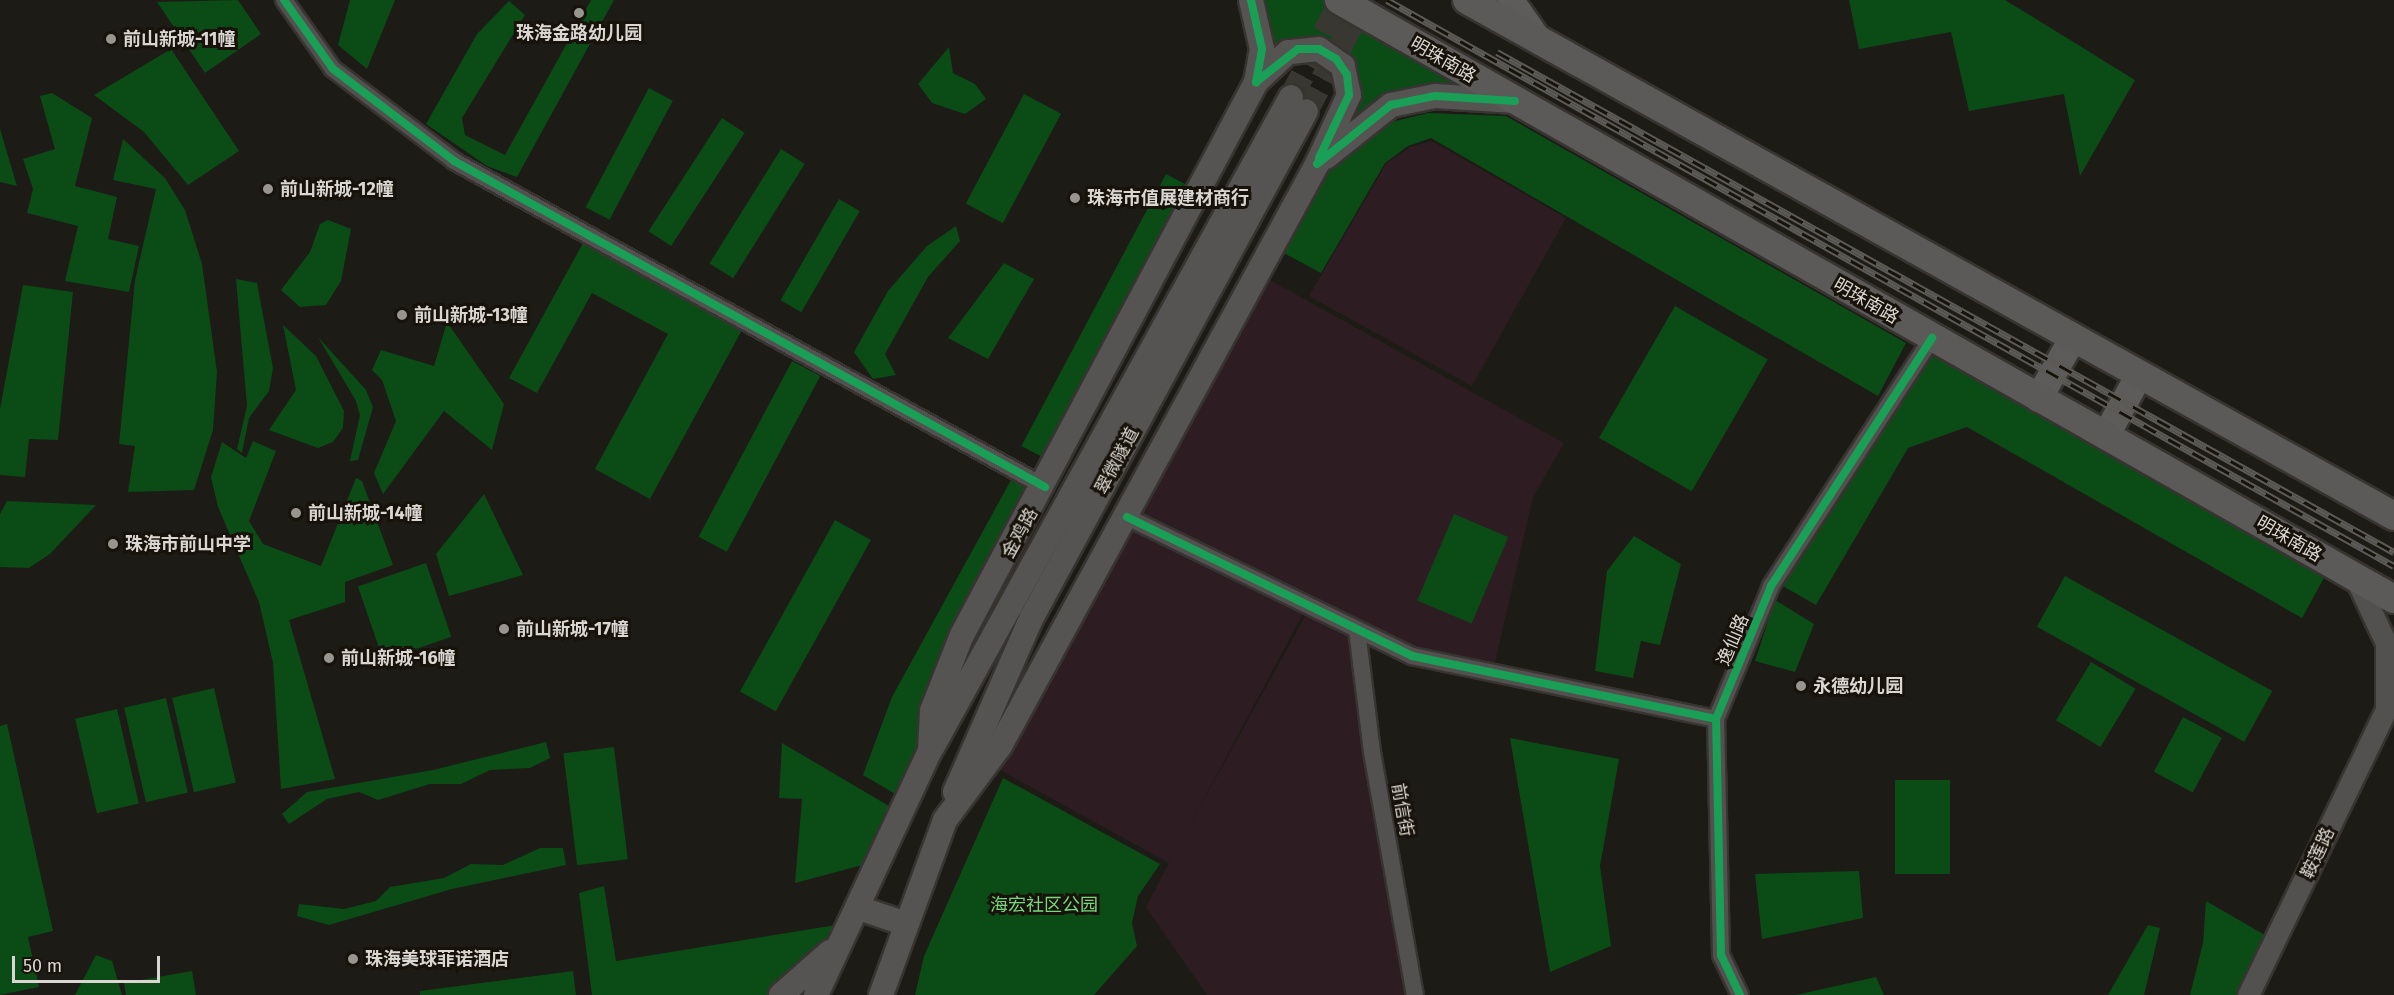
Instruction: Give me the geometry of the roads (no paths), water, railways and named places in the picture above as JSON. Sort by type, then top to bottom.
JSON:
[{"type":"highway","name":"明珠南路","points":[[1339,0],[2394,599]]},
{"type":"highway","points":[[1467,0],[2394,516]]},
{"type":"main road","points":[[1251,0],[1262,49],[1256,82]]},
{"type":"main road","points":[[1510,0],[1537,39]]},
{"type":"main road","points":[[881,995],[891,962],[945,820],[1000,746],[1127,517],[1317,164],[1346,105],[1349,85],[1342,66],[1328,53],[1298,49],[1256,82]]},
{"type":"main road","name":"金鸡路","points":[[816,995],[847,936],[930,751],[932,711],[962,635],[1045,487],[1256,82]]},
{"type":"main road","points":[[1317,164],[1391,105],[1435,96],[1515,101]]},
{"type":"main road","name":"翠微隧道","points":[[930,751],[1298,104],[1032,617],[979,730],[945,820]]},
{"type":"main road","points":[[2038,398],[2073,337]]},
{"type":"main road","points":[[2106,434],[2139,374]]},
{"type":"main road","points":[[859,908],[906,924]]},
{"type":"main road","points":[[781,995],[847,936]]},
{"type":"main road","points":[[891,962],[892,995]]},
{"type":"street","points":[[285,0],[333,69],[454,161],[1045,487]]},
{"type":"street","name":"逸仙路","points":[[1740,995],[1721,955],[1716,719],[1771,586],[1932,338]]},
{"type":"street","points":[[1127,517],[1412,656],[1716,719]]},
{"type":"street","points":[[2354,576],[2386,643],[2390,705]]},
{"type":"street","name":"前信街","points":[[1357,630],[1372,752],[1415,995]]},
{"type":"street","name":"鞍莲路","points":[[2248,995],[2390,705]]},
{"type":"tunnel","points":[[1291,97],[1342,0]]},
{"type":"tunnel","points":[[1306,111],[1365,0]]},
{"type":"railway","points":[[1387,0],[2394,566]]},
{"type":"railway","points":[[1497,52],[2394,552]]},
{"type":"place","name":"珠海金路幼儿园","points":[[579,13]]},
{"type":"place","name":"前山新城-11幢","points":[[111,39]]},
{"type":"place","name":"前山新城-12幢","points":[[268,189]]},
{"type":"place","name":"珠海市值展建材商行","points":[[1075,198]]},
{"type":"place","name":"前山新城-13幢","points":[[402,315]]},
{"type":"place","name":"前山新城-14幢","points":[[296,513]]},
{"type":"place","name":"珠海市前山中学","points":[[113,544]]},
{"type":"place","name":"前山新城-17幢","points":[[504,629]]},
{"type":"place","name":"前山新城-16幢","points":[[329,658]]},
{"type":"place","name":"永德幼儿园","points":[[1801,686]]},
{"type":"place","name":"珠海美球菲诺酒店","points":[[353,959]]},
{"type":"park label","name":"海宏社区公园","points":[[1044,905]]}]
